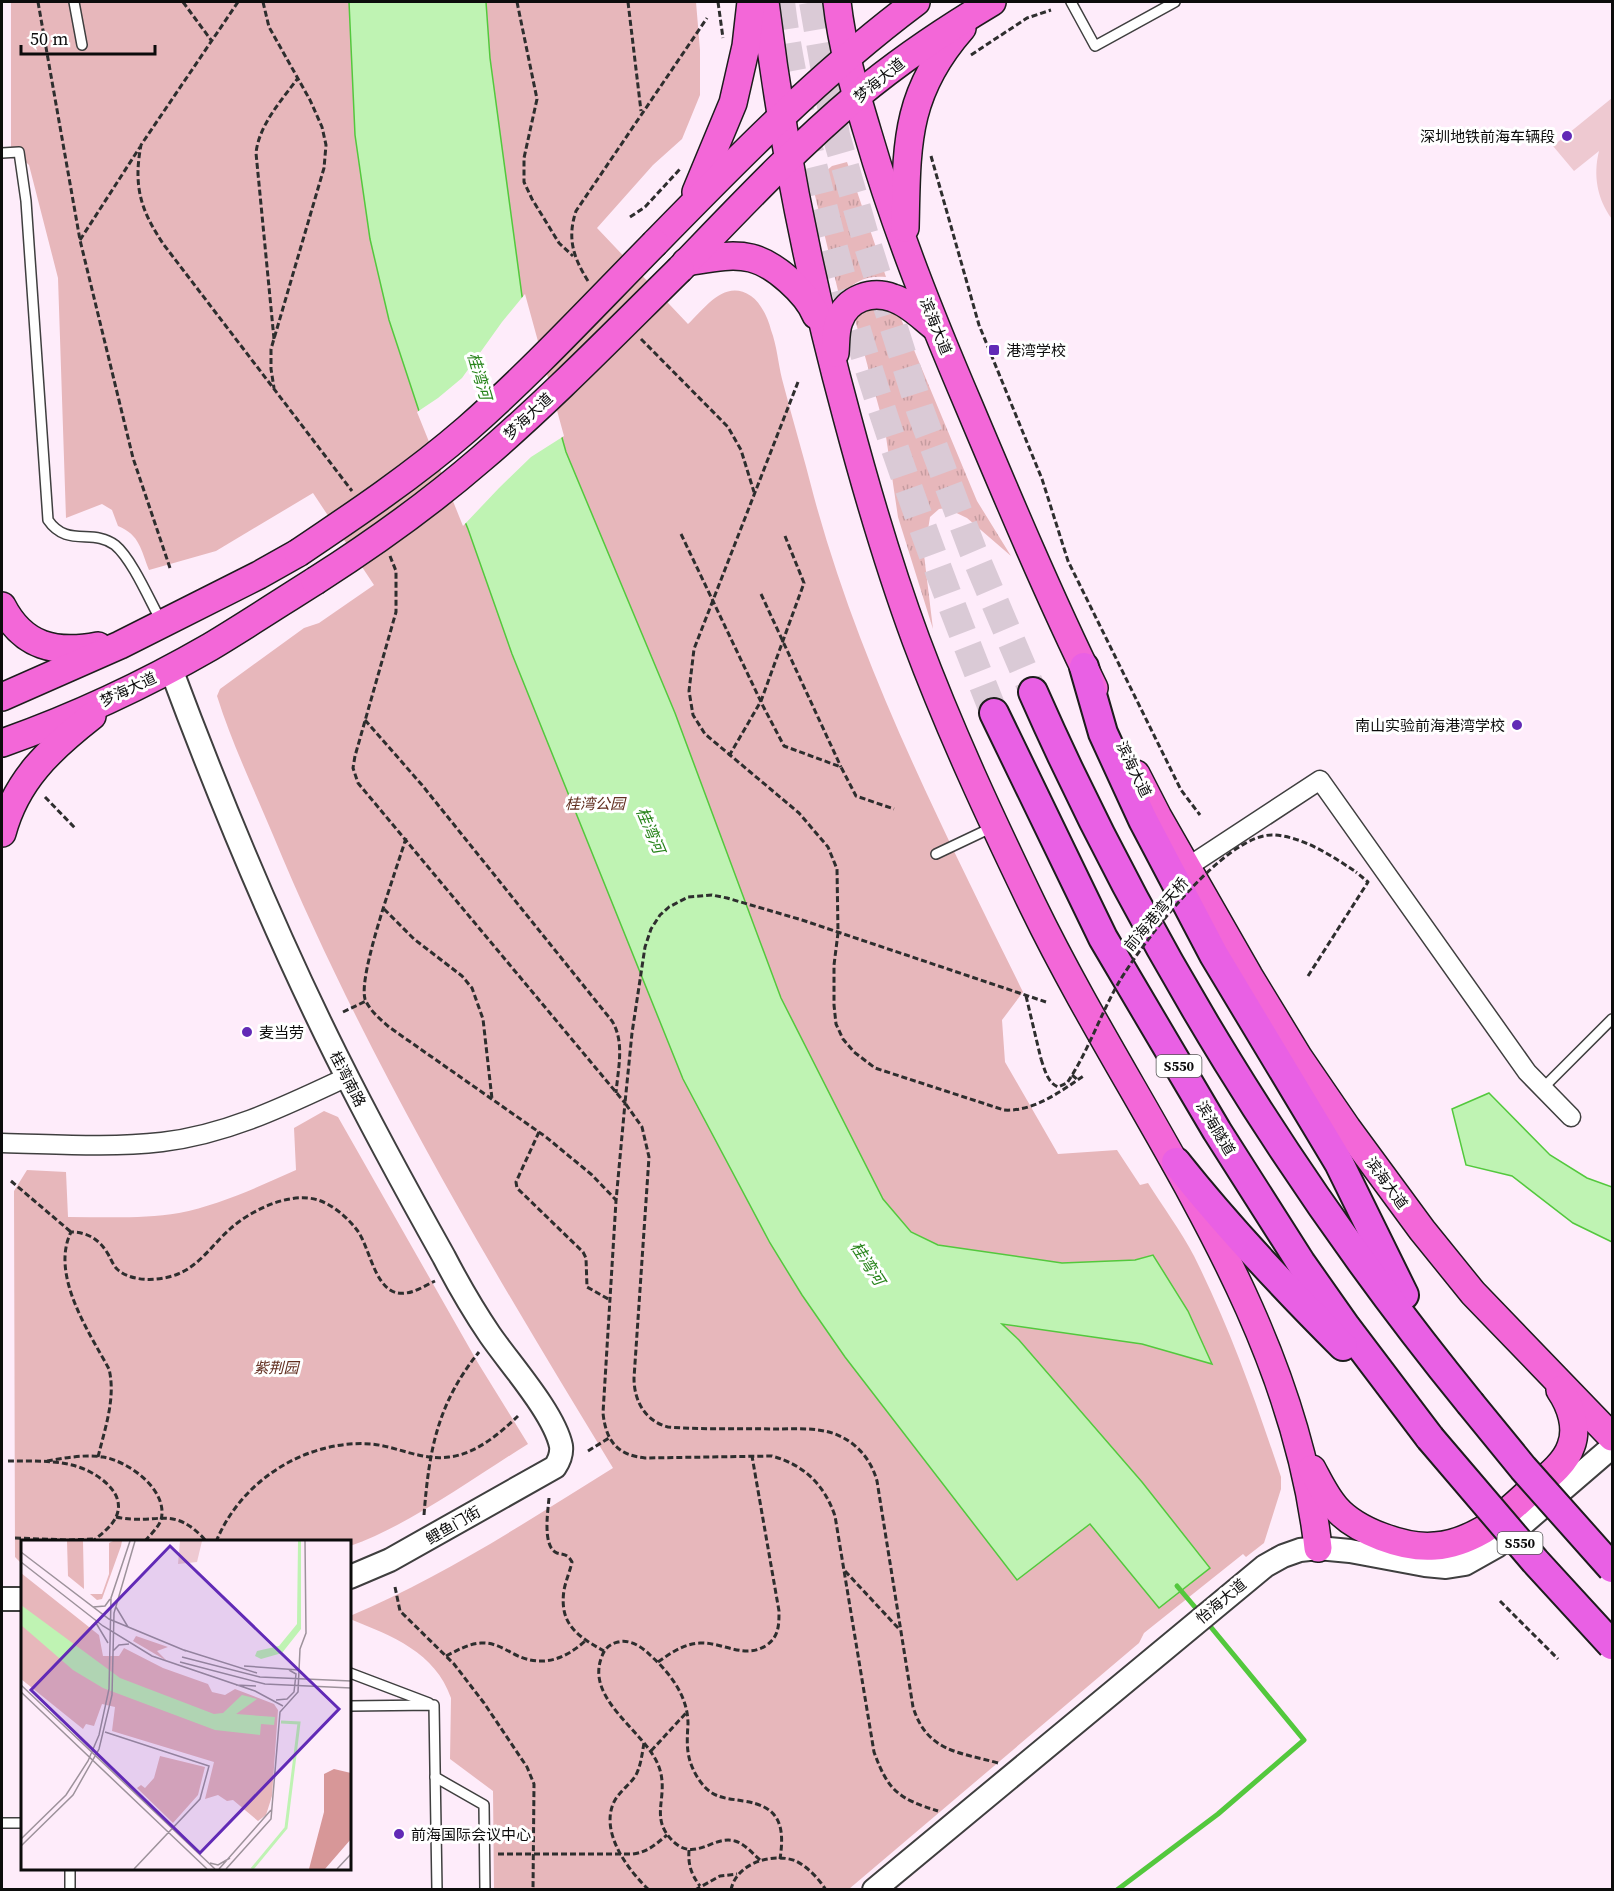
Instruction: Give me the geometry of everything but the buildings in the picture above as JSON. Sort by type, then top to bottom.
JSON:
[{"type":"highway","points":[[1084,667],[1103,733],[1143,820],[1214,955],[1339,1163],[1438,1364]]},
{"type":"highway","name":"S550","points":[[1033,692],[1070,776],[1115,865],[1175,973],[1305,1179],[1438,1364],[1523,1468],[1612,1568]]},
{"type":"highway","name":"滨海隧道","points":[[994,713],[1104,938],[1217,1131],[1301,1263],[1399,1399]]},
{"type":"highway","points":[[1176,1162],[1219,1216],[1269,1272],[1399,1399]]},
{"type":"highway","name":"S550","points":[[1399,1399],[1535,1561],[1612,1645]]},
{"type":"main road","points":[[690,207],[733,103],[746,46],[751,2]]},
{"type":"main road","points":[[765,2],[788,159],[824,333],[874,518],[916,640],[995,826],[1036,913],[1141,1105],[1176,1162],[1222,1249],[1247,1305],[1275,1371],[1298,1442],[1314,1509],[1318,1548]]},
{"type":"main road","name":"滨海大道","points":[[837,2],[857,96],[905,250],[1056,610],[1158,817],[1278,1024],[1347,1128],[1422,1230],[1466,1284],[1546,1371],[1612,1437]]},
{"type":"main road","points":[[2,697],[120,645],[259,575],[298,553],[414,472],[467,428],[528,372],[781,116],[847,56],[916,2]]},
{"type":"main road","points":[[905,250],[906,168],[909,132],[916,102],[943,51],[960,30],[987,4]]},
{"type":"main road","name":"梦海大道","points":[[2,743],[124,692],[171,669],[315,581],[395,527],[483,458],[544,402],[788,159],[857,96],[910,54],[987,4]]},
{"type":"main road","points":[[683,266],[733,257],[752,258],[770,267],[793,284],[812,306],[824,333]]},
{"type":"main road","points":[[835,375],[839,321],[845,309],[862,297],[872,294],[895,298],[912,308],[936,328]]},
{"type":"main road","points":[[2,606],[16,627],[27,637],[34,642],[56,649],[77,650],[109,644],[154,627]]},
{"type":"main road","points":[[2,833],[10,804],[32,772],[73,731],[124,692]]},
{"type":"main road","points":[[1298,1442],[1336,1509],[1353,1523],[1376,1535],[1411,1544],[1435,1546],[1460,1540],[1482,1530],[1508,1512],[1560,1464],[1571,1448],[1574,1433],[1572,1417],[1564,1397],[1546,1371]]},
{"type":"street","name":"桂湾南路","points":[[171,669],[258,886],[347,1077],[467,1299],[555,1431],[561,1447],[561,1455],[555,1467]]},
{"type":"street","points":[[1186,868],[1320,780],[1527,1072],[1571,1117]]},
{"type":"street","points":[[2,1143],[127,1144],[163,1142],[191,1137],[232,1127],[263,1116],[347,1077]]},
{"type":"street","name":"怡海大道","points":[[874,1890],[1250,1577],[1283,1556],[1300,1550],[1318,1548],[1350,1551],[1425,1565],[1446,1567],[1465,1564],[1497,1546],[1612,1447]]},
{"type":"street","name":"鲤鱼门街","points":[[351,1577],[390,1560],[555,1467]]},
{"type":"street","points":[[2,1599],[21,1599]]},
{"type":"lane","points":[[74,2],[82,45]]},
{"type":"lane","points":[[1071,2],[1095,46],[1175,2]]},
{"type":"lane","points":[[2,153],[19,152],[26,201],[48,520],[62,534],[97,538],[115,545],[122,552],[139,579],[154,627]]},
{"type":"lane","points":[[936,854],[995,826]]},
{"type":"lane","points":[[1543,1088],[1612,1019]]},
{"type":"lane","points":[[351,1673],[434,1705]]},
{"type":"lane","points":[[351,1706],[434,1705]]},
{"type":"lane","points":[[434,1705],[437,1890]]},
{"type":"lane","points":[[435,1777],[484,1805],[485,1890]]},
{"type":"lane","points":[[2,1823],[21,1823]]},
{"type":"lane","points":[[70,1870],[70,1890]]},
{"type":"path","points":[[38,2],[80,240],[133,458],[170,568]]},
{"type":"path","points":[[183,2],[211,40]]},
{"type":"path","points":[[80,240],[238,2]]},
{"type":"path","points":[[262,2],[269,27],[310,100],[322,127],[326,145],[324,168],[274,340],[271,358],[274,390]]},
{"type":"path","points":[[517,2],[537,99],[524,158],[524,182],[559,243],[574,257]]},
{"type":"path","points":[[628,2],[641,113]]},
{"type":"path","points":[[718,2],[723,41]]},
{"type":"path","points":[[966,60],[1027,18],[1051,10]]},
{"type":"path","points":[[274,340],[256,153],[259,136],[264,127],[298,78]]},
{"type":"path","points":[[141,146],[136,168],[138,187],[142,208],[150,224],[355,495]]},
{"type":"path","points":[[930,151],[979,325],[1042,479],[1068,561],[1181,790],[1200,815]]},
{"type":"path","points":[[630,218],[645,207],[687,163]]},
{"type":"path","points":[[798,382],[694,649],[689,692],[693,715],[705,734],[799,813],[828,847],[837,869],[838,933],[834,965],[836,1024],[843,1039],[854,1052],[876,1068],[1004,1110],[1017,1111],[1052,1097],[1075,1077]]},
{"type":"path","points":[[681,534],[784,746],[841,767]]},
{"type":"path","points":[[729,756],[761,702],[804,583],[785,536]]},
{"type":"path","points":[[388,551],[396,571],[396,612],[353,768],[358,783],[616,1092],[642,1127],[649,1156],[634,1378],[634,1390],[638,1401],[651,1420],[668,1428],[812,1429],[836,1434],[853,1444],[868,1460],[877,1480],[913,1707],[922,1729],[938,1744],[949,1750],[1006,1765]]},
{"type":"path","points":[[761,594],[856,796],[894,809]]},
{"type":"path","points":[[365,720],[422,785],[612,1021],[619,1035],[620,1044],[616,1092]]},
{"type":"path","points":[[45,797],[75,828]]},
{"type":"path","name":"前海港湾天桥","points":[[1075,1077],[1104,1009],[1136,955],[1180,901],[1229,854],[1249,840],[1274,835],[1297,840],[1326,853],[1368,882],[1308,976]]},
{"type":"path","points":[[406,838],[365,974],[366,1001],[375,1014],[389,1027],[578,1162],[616,1201]]},
{"type":"path","points":[[947,1814],[910,1801],[898,1794],[880,1768],[874,1752],[835,1516],[830,1501],[819,1484],[806,1471],[789,1461],[772,1455],[645,1458],[631,1456],[619,1449],[609,1438],[603,1413],[616,1201],[632,1033],[645,947],[651,929],[660,915],[669,907],[688,897],[712,895],[802,920],[1047,1002]]},
{"type":"path","points":[[384,909],[414,939],[462,976],[472,988],[483,1019],[492,1099]]},
{"type":"path","points":[[1026,996],[1041,1059],[1047,1078],[1052,1085],[1063,1086],[1075,1077],[1085,1075]]},
{"type":"path","points":[[343,1011],[366,1001]]},
{"type":"path","points":[[539,1132],[516,1182],[517,1188],[583,1252],[586,1258],[587,1287],[610,1300]]},
{"type":"path","points":[[11,1181],[71,1232],[80,1232],[97,1240],[118,1270],[129,1276],[143,1279],[178,1274],[191,1267],[231,1228],[247,1217],[280,1202],[302,1198],[331,1206],[345,1216],[358,1230],[368,1248],[377,1274],[388,1290],[405,1294],[436,1280]]},
{"type":"path","points":[[71,1232],[66,1243],[65,1257],[69,1285],[76,1307],[112,1379],[108,1415],[98,1457]]},
{"type":"path","points":[[424,1515],[430,1457],[441,1417],[461,1374],[479,1352]]},
{"type":"path","points":[[217,1540],[239,1504],[267,1475],[289,1461],[332,1446],[355,1444],[374,1445],[430,1457],[464,1454],[493,1437],[518,1416]]},
{"type":"path","points":[[588,1451],[609,1438]]},
{"type":"path","points":[[658,1662],[677,1649],[698,1643],[751,1652],[762,1648],[777,1635],[779,1611],[752,1456]]},
{"type":"path","points":[[47,1461],[70,1457],[105,1457],[137,1472],[150,1484],[158,1499],[161,1518],[146,1540]]},
{"type":"path","points":[[8,1461],[47,1461],[74,1465],[93,1473],[106,1482],[116,1494],[118,1507],[116,1517],[94,1540],[15,1538]]},
{"type":"path","points":[[549,1498],[547,1532],[549,1546],[555,1552],[565,1554],[572,1562],[563,1607],[576,1634],[604,1651]]},
{"type":"path","points":[[116,1517],[130,1521],[173,1518],[187,1523],[205,1540]]},
{"type":"path","points":[[843,1570],[901,1631]]},
{"type":"path","points":[[395,1587],[400,1611],[454,1664],[484,1703],[527,1767],[534,1784],[533,1890]]},
{"type":"path","points":[[1500,1601],[1558,1659]]},
{"type":"path","points":[[446,1656],[465,1646],[484,1642],[501,1647],[523,1659],[542,1663],[574,1651],[585,1641]]},
{"type":"path","points":[[760,1860],[746,1847],[735,1841],[725,1840],[702,1849],[689,1850],[677,1845],[668,1835],[660,1821],[664,1795],[663,1780],[658,1764],[603,1693],[598,1675],[600,1661],[604,1651],[611,1644],[624,1641],[635,1644],[658,1662],[680,1690],[686,1713],[688,1753],[697,1777],[711,1793],[729,1799],[755,1803],[766,1808],[775,1816],[782,1826],[780,1859]]},
{"type":"path","points":[[650,1751],[686,1713]]},
{"type":"path","points":[[644,1743],[637,1773],[613,1804],[611,1820],[613,1838],[620,1854],[633,1875],[649,1890]]},
{"type":"path","points":[[485,1854],[643,1852],[668,1835]]},
{"type":"path","points":[[689,1850],[690,1870],[700,1886]]},
{"type":"path","points":[[731,1890],[738,1874],[747,1866],[760,1860],[780,1859],[796,1861],[805,1867],[826,1890]]},
{"type":"path","points":[[695,1890],[720,1876],[738,1874]]},
{"type":"green space","name":"桂湾公园","points":[[11,2],[696,2],[700,50],[700,95],[682,139],[653,165],[597,228],[688,324],[716,297],[733,291],[742,291],[751,296],[764,311],[773,336],[782,379],[814,497],[855,625],[906,749],[1023,992],[1002,1020],[1005,1062],[1058,1154],[1117,1150],[1140,1185],[1148,1183],[1178,1228],[1207,1283],[1242,1365],[1281,1477],[1281,1489],[1264,1543],[1246,1557],[1243,1554],[1144,1633],[1139,1643],[849,1889],[494,1889],[493,1791],[450,1759],[451,1698],[444,1682],[423,1657],[410,1648],[396,1639],[351,1619],[351,1616],[418,1584],[484,1547],[613,1468],[520,1314],[388,1079],[309,918],[236,749],[217,696],[220,689],[304,628],[319,623],[374,585],[313,493],[216,551],[149,570],[139,544],[131,534],[118,526],[112,510],[102,504],[66,518],[58,278],[29,165],[11,148]]},
{"type":"green space","points":[[847,162],[886,277],[872,277],[860,281],[849,288],[840,299],[812,183],[832,166]]},
{"type":"green space","points":[[863,300],[899,314],[977,501],[1011,556],[967,518],[946,508],[939,509],[930,517],[924,555],[933,629],[898,517],[885,430],[856,323],[855,317]]},
{"type":"green space","name":"紫荆园","points":[[324,1111],[338,1117],[478,1363],[528,1444],[418,1513],[373,1537],[351,1546],[351,1540],[21,1540],[21,1563],[15,1557],[14,1191],[27,1170],[66,1172],[68,1217],[138,1217],[179,1213],[224,1200],[296,1170],[294,1128]]},
{"type":"shaded area","points":[[1612,98],[1612,219],[1603,203],[1598,186],[1596,169],[1599,151],[1574,171],[1553,146]]},
{"type":"water","name":"桂湾河","points":[[349,2],[486,2],[490,58],[522,296],[566,452],[675,713],[781,998],[883,1199],[911,1232],[938,1245],[1062,1263],[1135,1260],[1153,1255],[1188,1311],[1212,1364],[1142,1344],[1002,1324],[1019,1340],[1142,1482],[1210,1568],[1159,1608],[1090,1524],[1017,1580],[845,1357],[802,1295],[770,1243],[683,1079],[512,654],[468,529],[419,411],[389,320],[370,239],[355,135]]},
{"type":"water","points":[[1489,1093],[1550,1155],[1587,1178],[1612,1187],[1612,1242],[1573,1223],[1512,1176],[1466,1165],[1452,1109]]},
{"type":"pier","points":[[525,294],[564,436],[531,457],[463,526],[417,412],[462,378]]},
{"type":"waterway","points":[[1177,1586],[1200,1613]]},
{"type":"waterway","points":[[1117,1890],[1218,1814],[1304,1740],[1205,1620]]},
{"type":"tunnel","points":[[781,2],[788,51],[803,124],[857,329],[898,458],[944,586],[994,713]]},
{"type":"tunnel","points":[[813,2],[836,135],[867,243],[920,410],[973,551],[1033,692]]},
{"type":"place","name":"深圳地铁前海车辆段","points":[[1567,136]]},
{"type":"place","name":"港湾学校","points":[[994,350]]},
{"type":"place","name":"南山实验前海港湾学校","points":[[1517,725]]},
{"type":"place","name":"麦当劳","points":[[247,1032]]},
{"type":"place","name":"前海国际会议中心","points":[[399,1834]]}]
